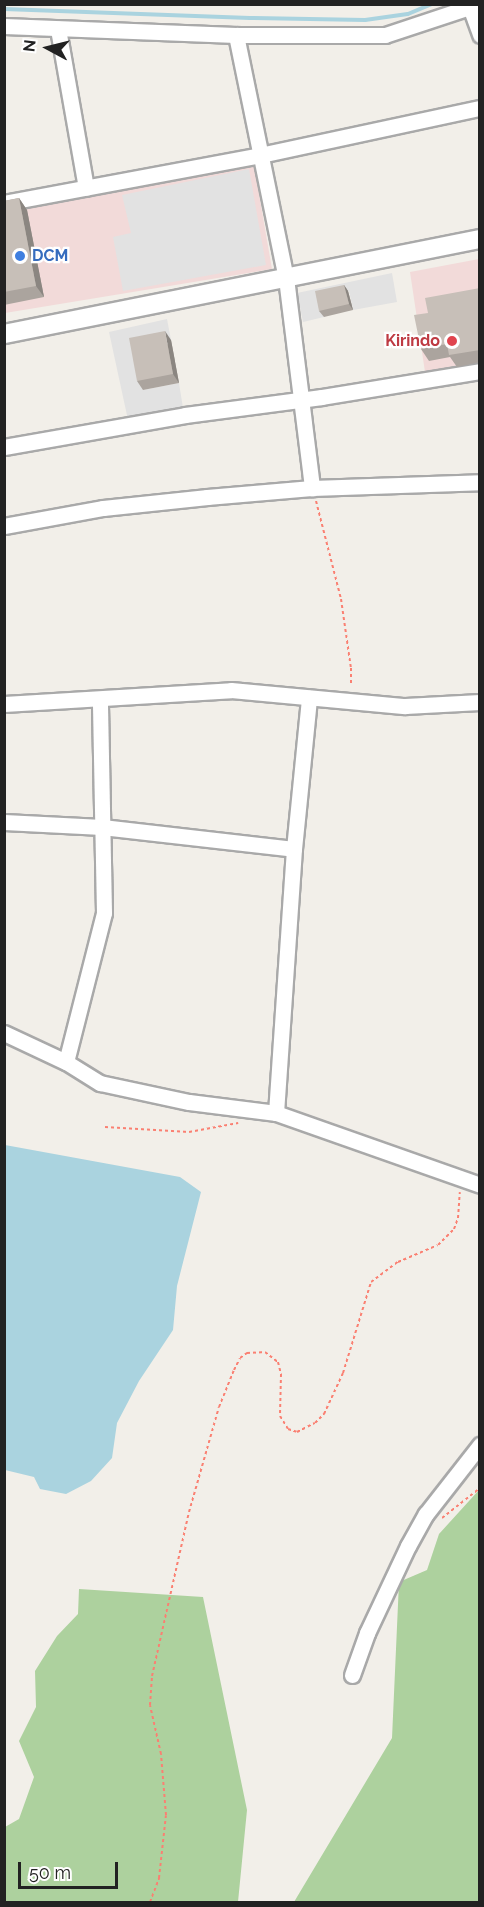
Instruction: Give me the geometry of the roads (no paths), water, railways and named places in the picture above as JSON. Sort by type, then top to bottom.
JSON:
[{"type":"street","points":[[4,26],[236,35],[385,35],[473,6],[480,35]]},
{"type":"street","points":[[58,29],[86,188]]},
{"type":"street","points":[[236,35],[286,278],[312,488]]},
{"type":"street","points":[[4,203],[260,155],[480,108]]},
{"type":"street","points":[[4,334],[480,239]]},
{"type":"street","points":[[4,447],[185,415],[480,371]]},
{"type":"street","points":[[4,526],[104,508],[312,488],[480,482]]},
{"type":"street","points":[[4,704],[231,690],[405,706],[480,702]]},
{"type":"street","points":[[276,1113],[294,849],[309,698]]},
{"type":"street","points":[[66,1062],[105,913],[99,699]]},
{"type":"street","points":[[4,822],[102,827],[294,849]]},
{"type":"street","points":[[4,1033],[66,1062],[100,1083],[189,1101],[276,1113],[480,1185]]},
{"type":"street","points":[[352,1675],[367,1633],[408,1546],[426,1514],[480,1445]]},
{"type":"water","points":[[5,1145],[180,1177],[201,1192],[177,1286],[173,1330],[139,1381],[117,1423],[112,1458],[91,1481],[66,1494],[40,1489],[34,1477],[5,1470]]},
{"type":"waterway","points":[[4,9],[365,20],[408,14],[432,4]]},
{"type":"place","name":"DCM","points":[[20,256]]},
{"type":"place","name":"Kirindo","points":[[452,341]]}]
